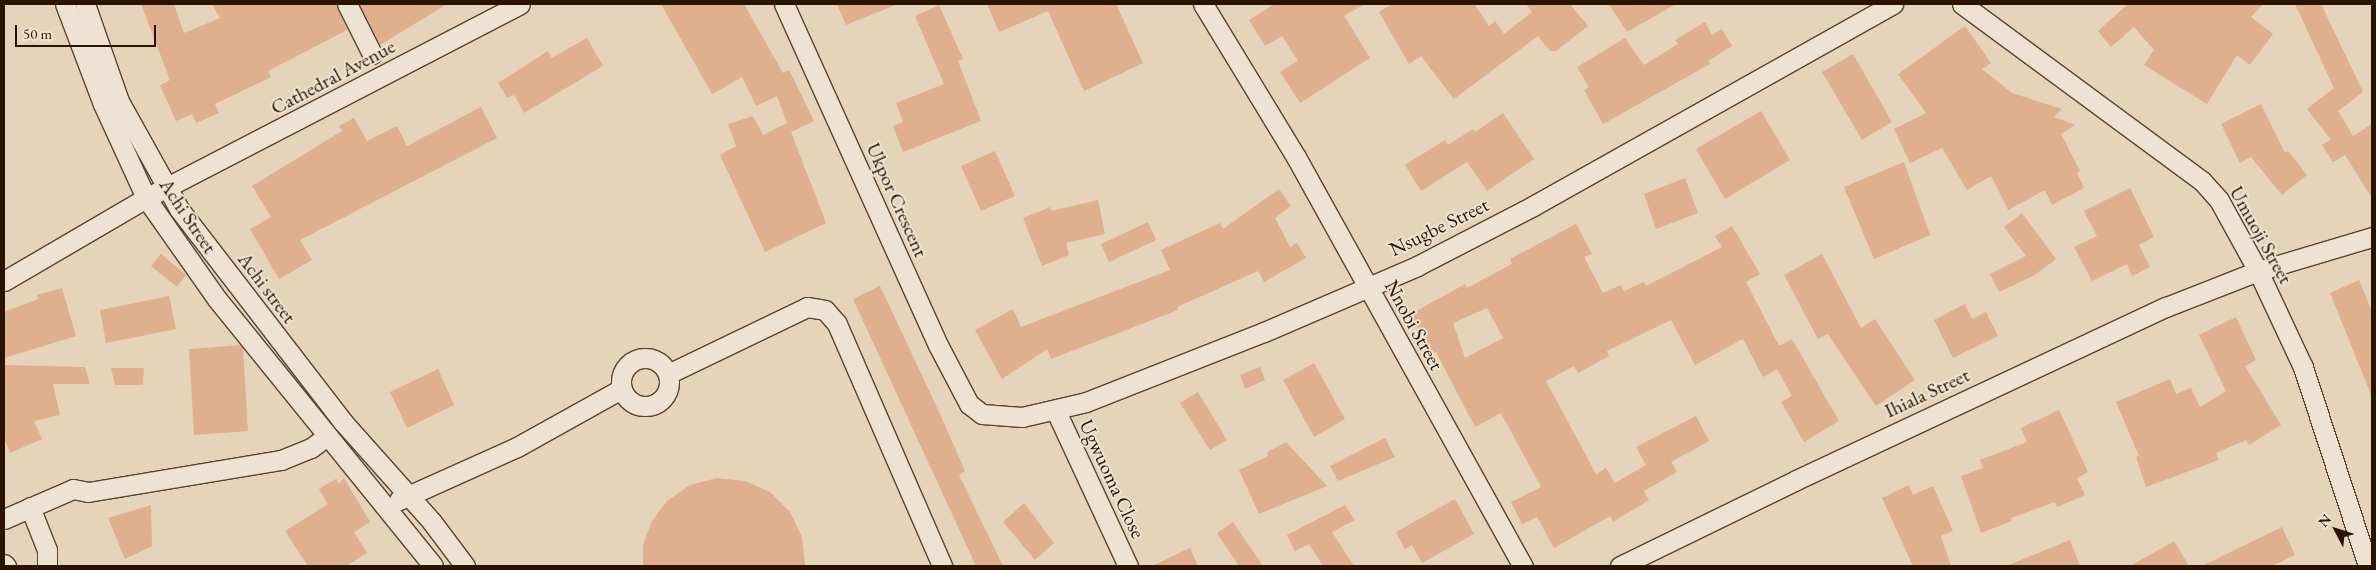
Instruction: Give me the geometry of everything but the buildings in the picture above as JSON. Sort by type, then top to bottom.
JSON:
[{"type":"street","name":"Achi Street","points":[[65,4],[103,104],[146,198],[217,299],[384,508],[433,566]]},
{"type":"street","name":"Achi street","points":[[85,4],[120,100],[166,188],[293,359],[465,566]]},
{"type":"street","points":[[347,4],[372,54]]},
{"type":"street","name":"Cathedral Avenue","points":[[4,281],[146,198],[520,4]]},
{"type":"street","name":"Ukpor Crescent","points":[[784,4],[938,344],[969,404],[976,412]]},
{"type":"street","name":"Nnobi Street","points":[[1204,4],[1296,157],[1523,566]]},
{"type":"street","name":"Nsugbe Street","points":[[976,412],[1022,417],[1056,411],[1086,402],[1264,332],[1366,286],[1417,266],[1533,206],[1893,4]]},
{"type":"street","name":"Umuoji Street","points":[[1962,4],[2202,181],[2219,200],[2258,271],[2303,367],[2368,566]]},
{"type":"street","name":"Ihiala Street","points":[[1620,566],[1979,394],[2166,307],[2258,271],[2372,237]]},
{"type":"street","points":[[668,374],[807,307],[825,310],[837,324],[942,566]]},
{"type":"street","points":[[638,359],[654,359],[668,374],[669,386],[664,398],[654,405],[634,404],[621,389],[624,368],[638,359]]},
{"type":"street","points":[[384,508],[517,447],[621,389]]},
{"type":"street","name":"Ugwuoma Close","points":[[1056,411],[1128,566]]},
{"type":"street","points":[[4,518],[73,489],[88,492],[281,460],[312,448],[327,436]]},
{"type":"street","points":[[30,508],[47,550],[47,566]]}]
